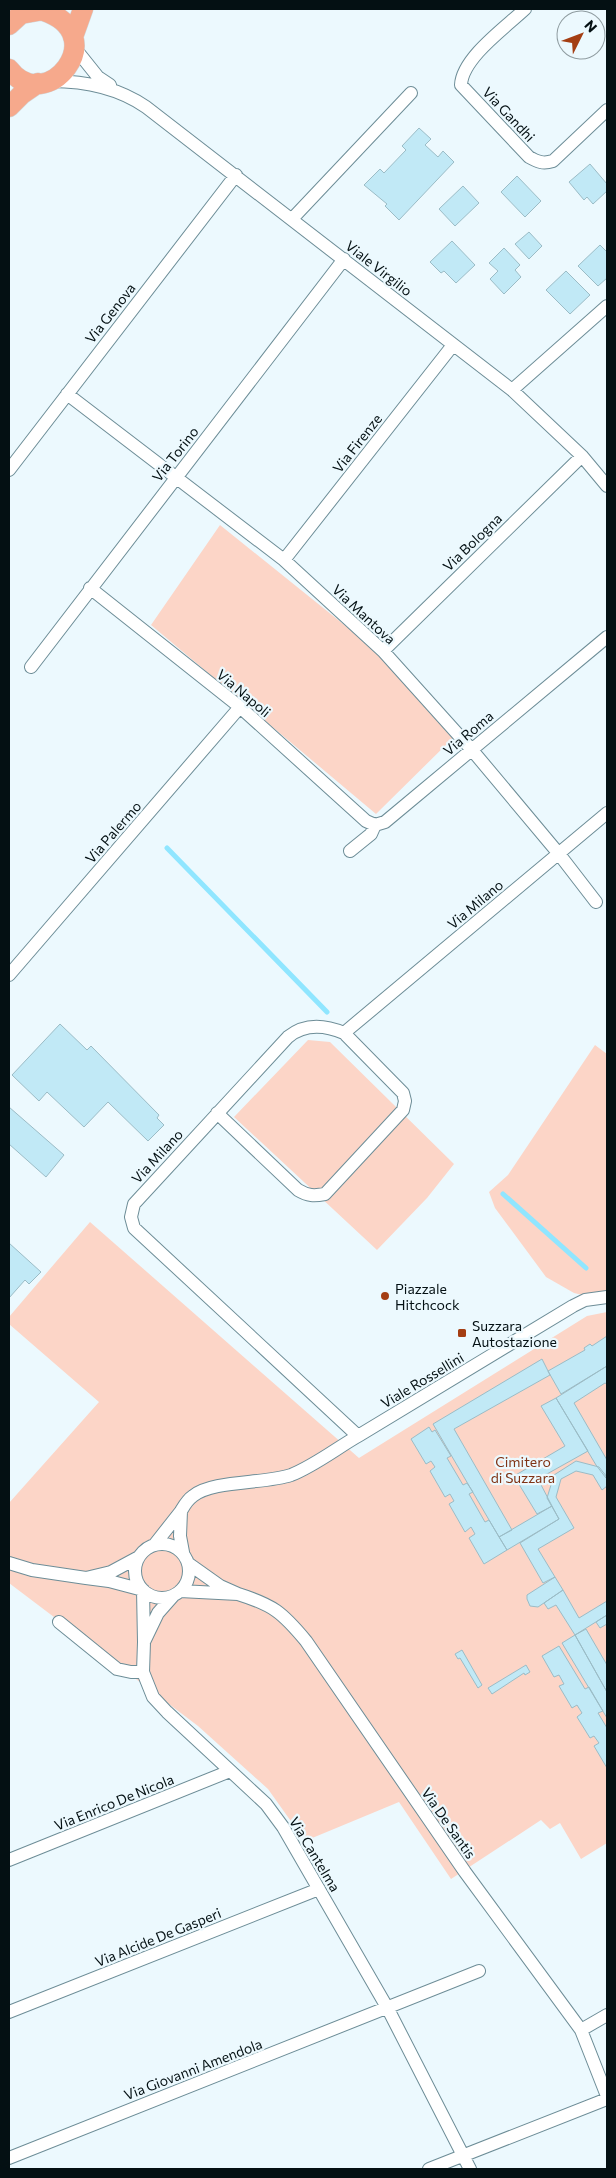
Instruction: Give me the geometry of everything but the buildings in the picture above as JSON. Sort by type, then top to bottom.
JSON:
[{"type":"main road","points":[[9,107],[22,94],[64,73],[71,63],[73,42],[82,9]]},
{"type":"main road","points":[[9,25],[21,14],[42,10],[54,14],[64,21],[73,42]]},
{"type":"main road","points":[[9,69],[22,80],[44,82]]},
{"type":"street","name":"Via Gandhi","points":[[525,9],[470,61],[461,77],[460,84],[529,157],[538,162],[546,163],[553,161],[607,110]]},
{"type":"street","name":"Viale Virgilio","points":[[73,42],[98,77],[118,91],[146,106],[512,390],[582,456],[607,486]]},
{"type":"street","name":"Viale Virgilio","points":[[44,82],[79,82],[118,91]]},
{"type":"street","points":[[292,219],[411,92]]},
{"type":"street","name":"Via Genova","points":[[9,470],[236,175]]},
{"type":"street","name":"Via Torino","points":[[30,667],[344,259]]},
{"type":"street","points":[[512,390],[607,306]]},
{"type":"street","name":"Via Firenze","points":[[284,560],[453,345]]},
{"type":"street","name":"Via Mantova","points":[[67,394],[284,560],[383,650],[472,750],[559,854],[596,902]]},
{"type":"street","name":"Via Bologna","points":[[383,650],[582,456]]},
{"type":"street","name":"Via Napoli","points":[[90,588],[240,707],[366,820],[375,824]]},
{"type":"street","name":"Via Roma","points":[[350,851],[371,834],[375,824],[385,822],[607,637]]},
{"type":"street","name":"Via Palermo","points":[[9,975],[240,707]]},
{"type":"street","name":"Via Milano","points":[[358,1436],[134,1228],[131,1217],[134,1204],[288,1037],[296,1031],[321,1026],[344,1034],[607,813]]},
{"type":"street","points":[[217,1113],[298,1190],[305,1195],[325,1194],[403,1110],[405,1103],[403,1093],[344,1034]]},
{"type":"street","name":"Viale Rossellini","points":[[358,1436],[573,1306],[585,1300],[607,1298]]},
{"type":"street","points":[[59,1622],[117,1669],[143,1672],[142,1590],[135,1576],[135,1567],[143,1551],[155,1544],[193,1495],[228,1485],[270,1480],[292,1474],[358,1436]]},
{"type":"street","points":[[144,1642],[158,1613],[177,1594],[189,1577],[188,1564],[182,1552],[180,1536],[181,1511]]},
{"type":"street","points":[[155,1544],[168,1544],[182,1552]]},
{"type":"street","points":[[86,1578],[111,1572],[138,1558]]},
{"type":"street","points":[[9,1563],[32,1570],[109,1581],[142,1590],[156,1597],[177,1594],[238,1594]]},
{"type":"street","points":[[188,1564],[220,1586],[238,1594]]},
{"type":"street","name":"Via De Santis","points":[[238,1594],[264,1602],[278,1610],[306,1641],[465,1872],[581,2030],[607,2097]]},
{"type":"street","name":"Via Cantelma","points":[[143,1672],[153,1697],[266,1804],[277,1820],[388,2008],[470,2169]]},
{"type":"street","name":"Via Enrico De Nicola","points":[[9,1860],[230,1771]]},
{"type":"street","name":"Via Alcide De Gasperi","points":[[9,2012],[318,1889]]},
{"type":"street","name":"Via Giovanni Amendola","points":[[9,2158],[479,1971]]},
{"type":"street","points":[[581,2030],[607,2015]]},
{"type":"street","points":[[429,2169],[607,2097]]},
{"type":"green space","points":[[220,525],[378,652],[457,734],[376,814],[151,625]]},
{"type":"green space","points":[[308,1040],[330,1042],[454,1164],[427,1198],[377,1250],[234,1117]]},
{"type":"green space","points":[[595,1045],[607,1054],[607,1301],[574,1293],[546,1277],[495,1208],[489,1192],[508,1175]]},
{"type":"green space","name":"Cimitero di Suzzara","points":[[90,1222],[359,1458],[587,1316],[607,1312],[607,1843],[581,1859],[560,1823],[550,1829],[541,1820],[451,1879],[399,1802],[305,1841],[268,1789],[198,1726],[9,1583],[9,1503],[99,1402],[9,1324],[9,1317]]},
{"type":"waterway","points":[[167,848],[327,1012]]},
{"type":"waterway","points":[[503,1194],[586,1268]]},
{"type":"place","name":"Piazzale Hitchcock","points":[[385,1296]]},
{"type":"place","name":"Suzzara Autostazione","points":[[462,1333]]}]
